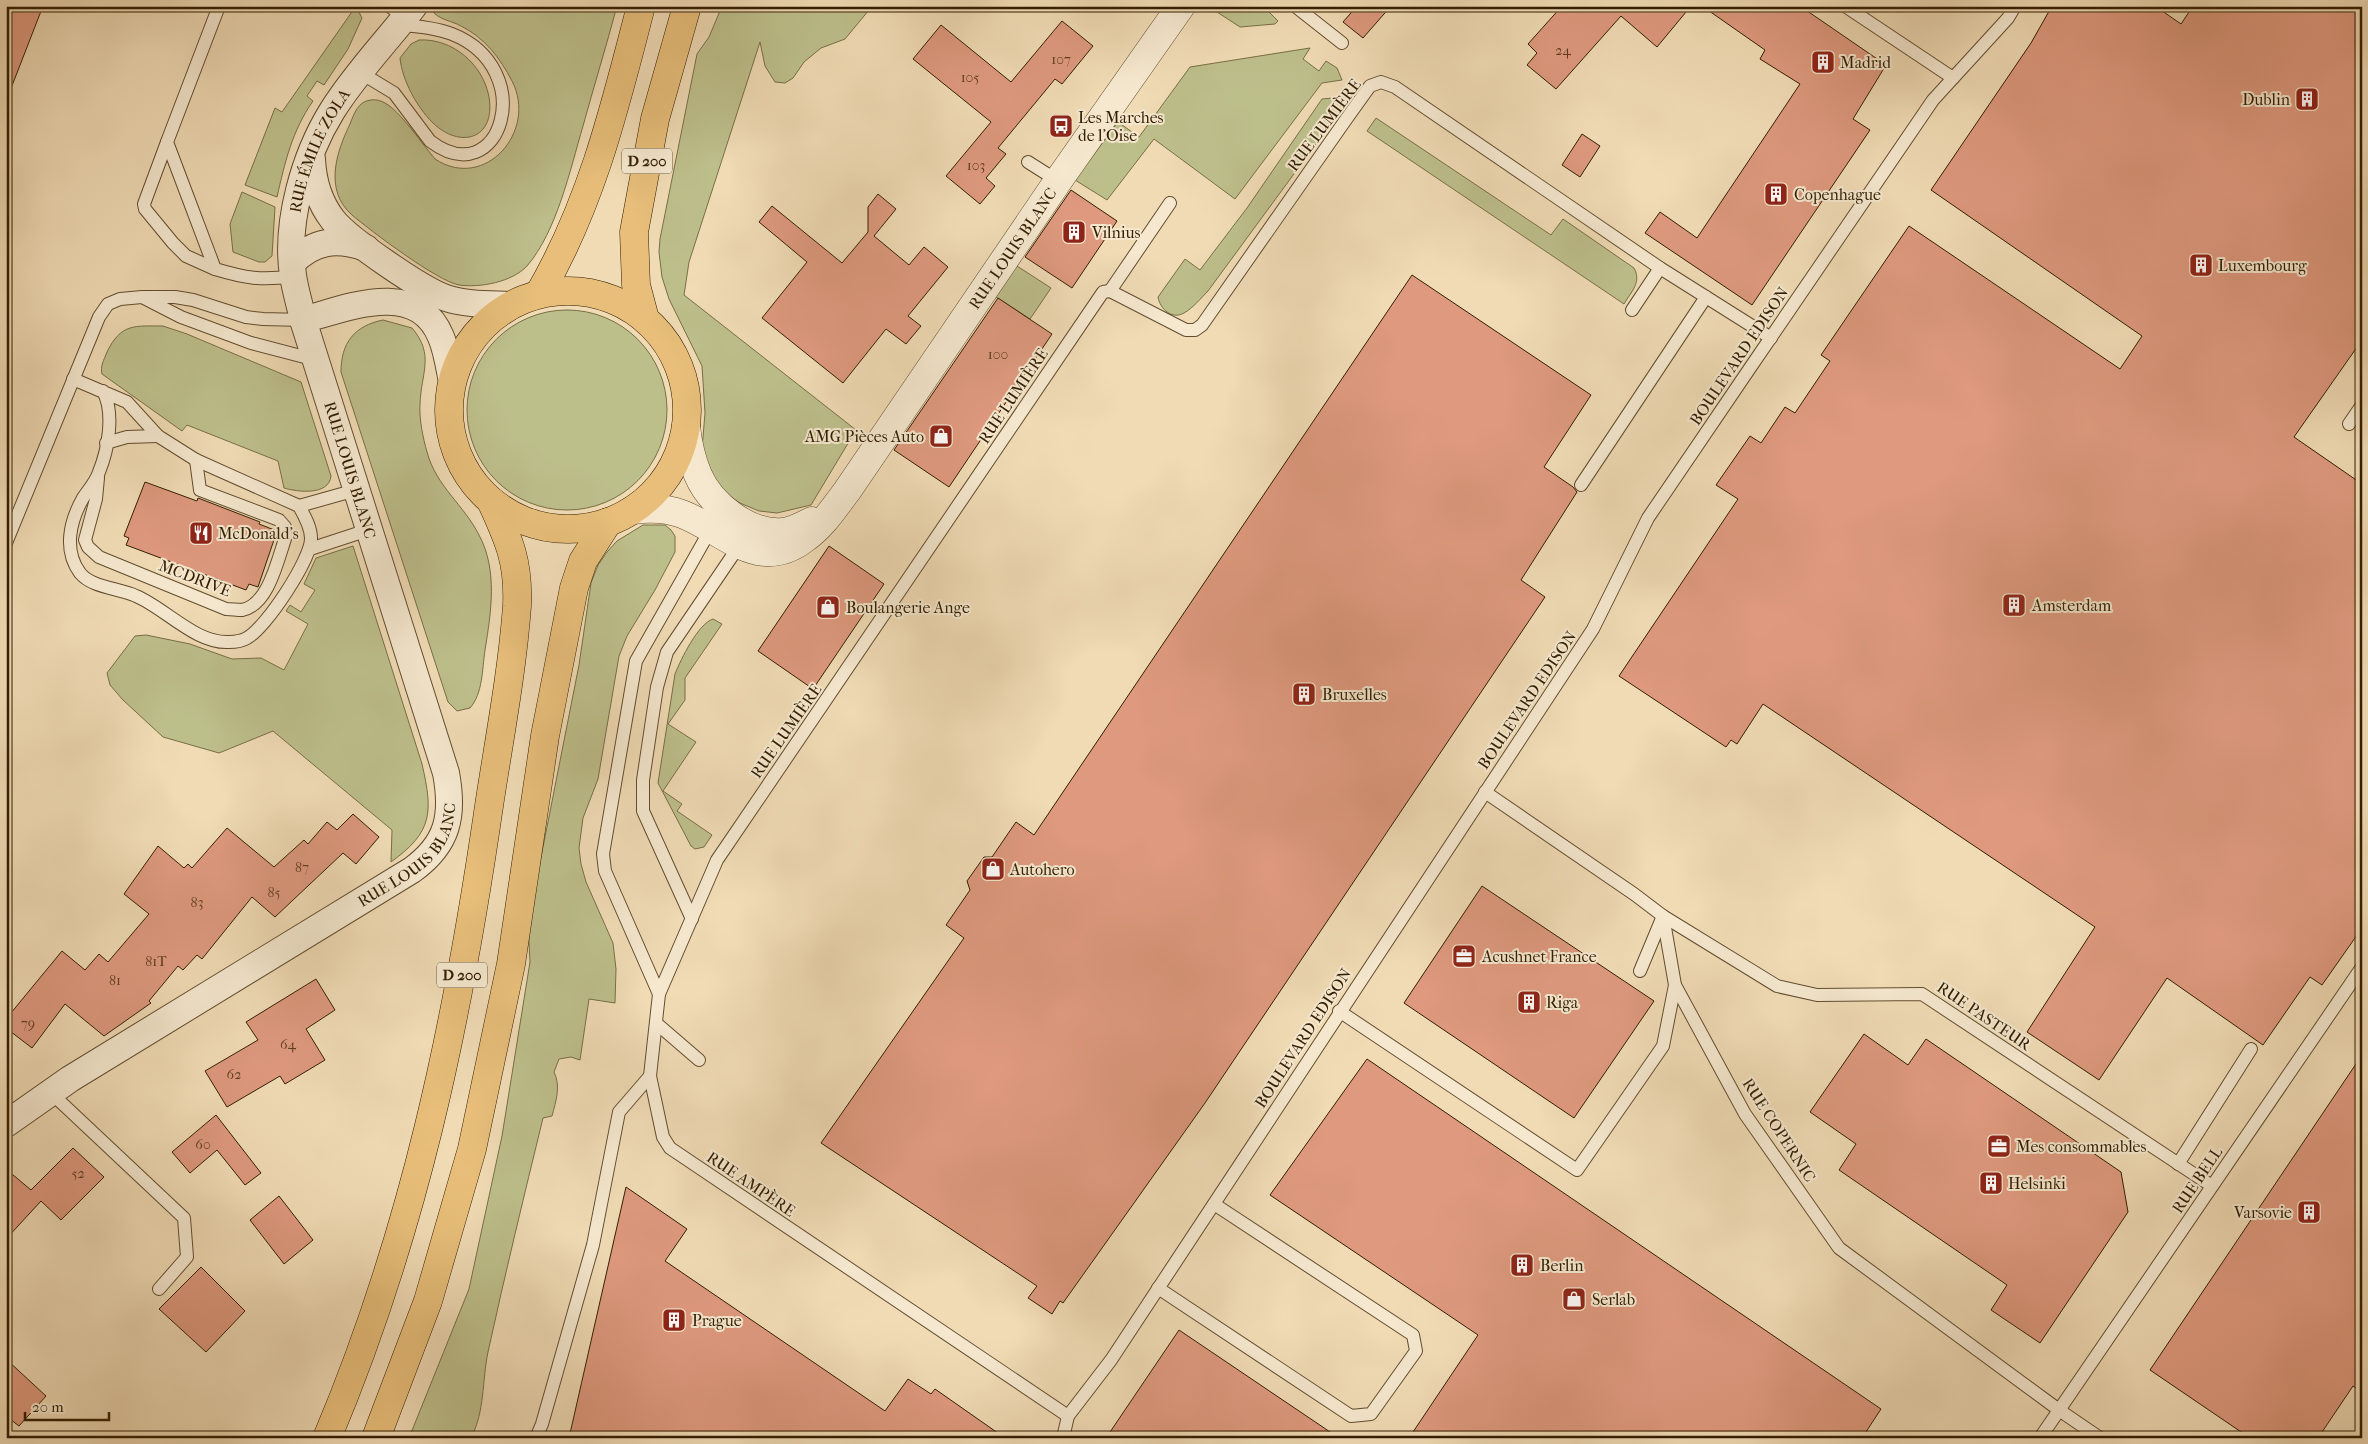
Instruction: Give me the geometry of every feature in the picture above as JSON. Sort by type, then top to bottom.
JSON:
[{"type":"main road","name":"D 200","points":[[540,294],[574,226],[602,154],[641,6]]},
{"type":"main road","name":"D 200","points":[[645,319],[636,285],[634,232],[657,112],[687,6]]},
{"type":"main road","points":[[564,291],[589,292],[613,300],[645,319],[668,346],[679,368],[686,391],[686,427],[680,451],[668,474],[652,493],[633,510],[608,522],[581,528],[554,528],[527,522],[491,501],[467,474],[456,453],[449,418],[452,382],[460,359],[473,337],[490,319],[511,305],[540,294],[564,291]]},
{"type":"main road","name":"D 200","points":[[327,1438],[362,1351],[405,1220],[438,1089],[467,953],[517,606],[517,569],[513,552],[491,501]]},
{"type":"main road","name":"D 200","points":[[376,1438],[428,1301],[456,1210],[489,1076],[511,964],[546,729],[574,588],[583,561],[608,522]]},
{"type":"main road","points":[[393,1438],[414,1362],[428,1301]]},
{"type":"street","name":"RUE LOUIS BLANC","points":[[686,427],[694,465],[706,489],[727,512],[742,534],[769,553],[795,545],[824,521],[847,491],[1058,181],[1181,6]]},
{"type":"street","name":"RUE ÉMILE ZOLA","points":[[304,320],[292,270],[295,213],[302,179],[331,113],[402,14]]},
{"type":"street","points":[[312,155],[315,185],[326,211],[342,229],[369,250],[434,294],[459,301],[511,305]]},
{"type":"street","points":[[292,270],[307,250],[315,245],[342,243],[369,250]]},
{"type":"street","points":[[304,320],[365,303],[381,301],[405,303],[426,315],[441,336],[452,382]]},
{"type":"street","name":"RUE LOUIS BLANC","points":[[6,1124],[50,1092],[412,870],[426,860],[441,840],[449,812],[450,791],[446,774],[368,530],[304,320]]},
{"type":"street","name":"RUE LOUIS BLANC","points":[[633,510],[670,510],[682,514],[710,529],[742,534]]},
{"type":"lane","points":[[219,6],[144,204],[145,209],[173,244],[186,256],[215,269],[246,278],[262,280],[292,270]]},
{"type":"lane","points":[[1295,6],[1342,44]]},
{"type":"lane","points":[[1845,6],[1952,78]]},
{"type":"lane","name":"BOULEVARD EDISON","points":[[1068,1416],[1111,1360],[1339,1011],[1593,629],[1648,518],[1933,100],[2008,18],[2015,6]]},
{"type":"lane","points":[[361,73],[394,94],[430,141],[438,147],[450,152],[464,153],[478,151],[490,143],[503,116],[504,103],[502,90],[490,63],[469,43],[452,34],[434,29],[402,14]]},
{"type":"lane","name":"RUE LUMIÈRE","points":[[717,860],[1103,292],[1110,291],[1186,330],[1195,330],[1202,325],[1332,137],[1370,86],[1382,82],[1395,87],[1660,268]]},
{"type":"lane","points":[[167,142],[215,269]]},
{"type":"lane","points":[[1028,162],[1058,181]]},
{"type":"lane","points":[[1110,291],[1170,203]]},
{"type":"lane","points":[[1632,310],[1660,268],[1771,338]]},
{"type":"lane","points":[[142,297],[181,317],[251,343],[316,360]]},
{"type":"lane","points":[[6,544],[99,317],[108,304],[142,297],[175,297],[193,300],[246,317],[304,320]]},
{"type":"lane","points":[[1581,485],[1706,297]]},
{"type":"lane","points":[[74,379],[127,402],[158,436],[196,460],[299,506],[356,490]]},
{"type":"lane","points":[[103,391],[108,408],[106,442],[99,474],[83,499],[70,533],[69,548],[72,559],[81,574],[89,580],[136,596],[208,640],[240,641],[258,630],[274,611],[310,550],[311,537],[299,506]]},
{"type":"lane","points":[[2348,424],[2362,405]]},
{"type":"lane","points":[[106,442],[127,437],[158,436]]},
{"type":"lane","name":"MCDRIVE","points":[[99,474],[96,500],[85,540],[93,552],[114,565],[204,598],[226,609],[242,610],[256,603],[265,593],[286,536],[285,527],[279,520],[200,490],[196,460]]},
{"type":"lane","points":[[660,994],[605,871],[603,854],[636,661],[710,529]]},
{"type":"lane","points":[[310,550],[368,530]]},
{"type":"lane","points":[[692,919],[643,811],[643,780],[657,687],[667,652],[742,534]]},
{"type":"lane","points":[[1485,792],[1663,916],[1640,971]]},
{"type":"lane","name":"RUE AMPÈRE","points":[[717,860],[660,994],[650,1076],[663,1137],[670,1148],[1068,1416]]},
{"type":"lane","name":"RUE COPERNIC","points":[[1663,916],[1675,986],[1745,1114],[1839,1248],[2100,1438]]},
{"type":"lane","name":"RUE PASTEUR","points":[[1663,916],[1777,986],[1817,995],[1922,994],[2212,1186]]},
{"type":"lane","name":"RUE BELL","points":[[2040,1438],[2362,967]]},
{"type":"lane","points":[[1339,1011],[1578,1170],[1663,1046],[1675,986]]},
{"type":"lane","points":[[656,1024],[698,1060]]},
{"type":"lane","points":[[2178,1164],[2251,1049]]},
{"type":"lane","points":[[536,1438],[542,1424],[593,1245],[618,1112],[650,1076]]},
{"type":"lane","points":[[50,1092],[184,1218],[187,1257],[159,1289]]},
{"type":"lane","points":[[1158,1288],[1352,1416],[1372,1414],[1416,1351],[1413,1334],[1214,1204]]},
{"type":"lane","points":[[1063,1438],[1068,1416]]},
{"type":"green space","points":[[356,6],[362,18],[348,49],[324,85],[317,81],[307,96],[313,101],[294,135],[277,197],[245,185],[275,108],[282,112]]},
{"type":"green space","points":[[434,6],[617,6],[567,180],[547,236],[521,272],[504,280],[486,285],[467,286],[449,282],[420,265],[352,215],[343,205],[335,183],[335,171],[340,147],[357,109],[367,101],[375,100],[388,105],[406,123],[435,159],[454,167],[472,168],[488,162],[502,151],[512,136],[518,119],[518,100],[512,81],[497,57],[485,43],[470,31],[434,13]]},
{"type":"green space","points":[[722,6],[882,6],[879,11],[869,10],[845,39],[821,48],[804,62],[793,78],[785,83],[775,82],[765,66],[760,42],[689,262],[684,295],[856,430],[811,505],[777,513],[759,511],[740,503],[726,494],[715,481],[702,449],[705,413],[702,366],[669,299],[662,277],[659,252],[697,54],[709,37]]},
{"type":"green space","points":[[1213,6],[1263,6],[1278,21],[1275,24],[1240,27],[1214,10]]},
{"type":"green space","points":[[419,40],[443,43],[454,48],[473,64],[480,74],[486,85],[490,111],[487,123],[474,136],[454,136],[443,131],[426,116],[416,101],[407,84],[400,58],[411,44]]},
{"type":"green space","points":[[1310,48],[1303,59],[1319,71],[1326,61],[1337,68],[1342,80],[1322,83],[1235,199],[1154,139],[1107,200],[1075,180],[1118,122],[1139,137],[1190,67]]},
{"type":"green space","points":[[1344,97],[1349,99],[1208,291],[1194,306],[1184,313],[1175,315],[1167,312],[1161,306],[1158,297],[1185,259],[1200,270],[1247,208],[1322,99]]},
{"type":"green space","points":[[1376,118],[1551,235],[1563,219],[1634,268],[1637,278],[1636,282],[1624,304],[1367,131]]},
{"type":"green space","points":[[242,192],[275,207],[272,256],[265,262],[259,262],[233,252],[230,224]]},
{"type":"green space","points":[[1017,266],[1051,288],[1030,319],[996,297]]},
{"type":"green space","points":[[557,310],[577,310],[596,314],[614,322],[638,339],[650,354],[663,381],[667,410],[663,439],[650,466],[638,481],[623,493],[596,506],[577,510],[557,510],[538,506],[520,498],[496,481],[484,466],[471,439],[467,420],[467,400],[471,381],[479,363],[496,339],[511,327],[538,314]]},
{"type":"green space","points":[[383,320],[412,328],[423,347],[425,364],[420,410],[427,452],[431,464],[443,485],[473,524],[485,548],[489,563],[491,607],[480,688],[470,708],[457,711],[448,702],[341,372],[343,352],[351,337],[364,327]]},
{"type":"green space","points":[[144,326],[163,326],[187,334],[301,382],[331,476],[325,487],[312,491],[297,491],[284,488],[278,461],[187,425],[182,431],[102,374],[102,366],[107,352],[123,331]]},
{"type":"green space","points":[[643,525],[665,525],[671,530],[675,536],[675,552],[627,636],[619,656],[598,779],[583,818],[579,848],[586,882],[613,943],[616,969],[615,1003],[589,999],[580,1060],[571,1057],[559,1059],[554,1072],[557,1083],[555,1105],[552,1116],[543,1118],[488,1352],[483,1396],[476,1428],[471,1438],[409,1438],[469,1289],[502,1136],[530,962],[528,923],[579,665],[591,583],[598,565],[607,552],[617,541]]},
{"type":"green space","points":[[353,546],[422,764],[428,795],[426,820],[422,830],[415,841],[391,862],[392,830],[273,731],[219,753],[163,737],[123,700],[110,685],[107,673],[135,636],[146,635],[190,644],[232,659],[261,658],[284,670],[308,624],[286,611],[290,605],[301,612],[315,590],[304,584],[316,558]]},
{"type":"green space","points":[[713,619],[722,624],[685,678],[685,700],[668,724],[696,742],[663,791],[682,804],[677,811],[712,835],[704,847],[695,849],[691,846],[658,783],[675,674],[696,635],[707,622]]},
{"type":"building","points":[[6,6],[43,6],[8,96],[6,96]]},
{"type":"building","points":[[1357,6],[1391,6],[1363,38],[1343,22]]},
{"type":"building","points":[[1562,6],[1691,6],[1657,47],[1621,16],[1556,89],[1527,65],[1537,53],[1528,44]]},
{"type":"building","name":"Copenhague","points":[[1702,6],[1800,6],[1886,65],[1853,119],[1870,130],[1752,305],[1645,233],[1660,212],[1697,238],[1800,84],[1760,59],[1765,50]]},
{"type":"building","name":"Amsterdam","points":[[2052,6],[2155,6],[2181,24],[2193,6],[2362,6],[2362,340],[2294,437],[2362,484],[2362,928],[2322,985],[2310,977],[2263,1045],[2167,978],[2099,1080],[2027,1032],[2095,927],[1763,704],[1737,744],[1731,740],[1726,747],[1619,676],[1738,499],[1716,485],[1750,436],[1761,443],[1785,407],[1795,413],[1830,361],[1821,355],[1909,226],[2120,369],[2142,336],[1931,190],[2031,43]]},
{"type":"building","points":[[1062,21],[1093,46],[1062,84],[1055,79],[998,148],[1006,154],[986,178],[995,186],[980,204],[946,176],[991,122],[913,59],[941,25],[1011,82]]},
{"type":"building","points":[[1582,134],[1600,146],[1580,177],[1562,165]]},
{"type":"building","name":"Vilnius","points":[[1071,190],[1117,221],[1072,288],[1025,257]]},
{"type":"building","points":[[878,194],[896,209],[874,236],[909,265],[924,247],[948,267],[908,316],[921,326],[906,344],[886,329],[843,383],[762,318],[807,262],[759,222],[772,206],[842,263],[868,232],[868,207]]},
{"type":"building","name":"Bruxelles","points":[[1412,275],[1591,395],[1544,467],[1573,487],[1577,492],[1521,580],[1545,597],[1205,1103],[1063,1303],[1060,1301],[1052,1314],[1028,1298],[1037,1286],[821,1143],[964,938],[946,925],[970,890],[967,881],[984,857],[992,857],[1016,822],[1034,835]]},
{"type":"building","points":[[998,298],[1052,334],[949,487],[894,450]]},
{"type":"building","name":"McDonald's","points":[[145,482],[197,501],[198,498],[260,522],[259,524],[277,531],[258,587],[249,584],[246,590],[126,545],[129,538],[124,536]]},
{"type":"building","name":"Boulangerie Ange","points":[[829,546],[884,584],[813,689],[758,651]]},
{"type":"building","points":[[353,814],[379,837],[356,864],[343,853],[275,917],[252,897],[202,959],[197,955],[183,970],[178,966],[149,1001],[151,1003],[104,1036],[65,1004],[32,1048],[6,1028],[6,1019],[62,951],[85,970],[99,954],[108,962],[149,914],[124,894],[158,846],[184,868],[188,864],[192,868],[227,828],[274,867],[304,840],[308,844],[327,822],[337,830]]},
{"type":"building","name":"Riga","points":[[1482,886],[1654,1001],[1574,1118],[1404,1003]]},
{"type":"building","points":[[316,979],[335,1010],[306,1029],[325,1060],[285,1084],[280,1076],[227,1107],[205,1071],[258,1040],[246,1022]]},
{"type":"building","name":"Helsinki","points":[[1864,1034],[1908,1065],[1926,1039],[2121,1172],[2128,1212],[2040,1343],[1991,1310],[2007,1285],[1839,1170],[1856,1144],[1810,1112]]},
{"type":"building","name":"Varsovie","points":[[2362,1055],[2362,1392],[2353,1386],[2318,1438],[2250,1438],[2150,1370]]},
{"type":"building","name":"Berlin","points":[[1367,1059],[1881,1409],[1862,1438],[1409,1438],[1478,1335],[1270,1195]]},
{"type":"building","points":[[216,1115],[261,1173],[245,1185],[217,1150],[190,1173],[172,1152]]},
{"type":"building","points":[[73,1148],[104,1177],[61,1220],[41,1201],[6,1239],[6,1169],[31,1190]]},
{"type":"building","name":"Prague","points":[[626,1187],[687,1229],[665,1261],[885,1411],[908,1379],[931,1394],[935,1389],[1005,1438],[569,1438]]},
{"type":"building","points":[[279,1196],[313,1240],[284,1264],[250,1220]]},
{"type":"building","points":[[201,1267],[245,1311],[206,1352],[159,1309]]},
{"type":"building","points":[[1179,1330],[1339,1438],[1106,1438]]},
{"type":"building","points":[[6,1359],[46,1396],[19,1426],[6,1416]]},
{"type":"place","name":"Madrid","points":[[1823,62]]},
{"type":"place","name":"Dublin","points":[[2307,99]]},
{"type":"place","name":"Les Marches de l'Oise","points":[[1061,126]]},
{"type":"place","name":"Copenhague","points":[[1776,194]]},
{"type":"place","name":"Vilnius","points":[[1074,232]]},
{"type":"place","name":"Luxembourg","points":[[2201,265]]},
{"type":"place","name":"AMG Pièces Auto","points":[[941,436]]},
{"type":"place","name":"McDonald's","points":[[201,533]]},
{"type":"place","name":"Amsterdam","points":[[2014,605]]},
{"type":"place","name":"Boulangerie Ange","points":[[828,607]]},
{"type":"place","name":"Bruxelles","points":[[1304,694]]},
{"type":"place","name":"Autohero","points":[[993,869]]},
{"type":"place","name":"Acushnet France","points":[[1464,956]]},
{"type":"place","name":"Riga","points":[[1529,1002]]},
{"type":"place","name":"Mes consommables","points":[[1999,1146]]},
{"type":"place","name":"Helsinki","points":[[1991,1183]]},
{"type":"place","name":"Varsovie","points":[[2309,1212]]},
{"type":"place","name":"Berlin","points":[[1522,1265]]},
{"type":"place","name":"Serlab","points":[[1574,1299]]},
{"type":"place","name":"Prague","points":[[674,1320]]}]
